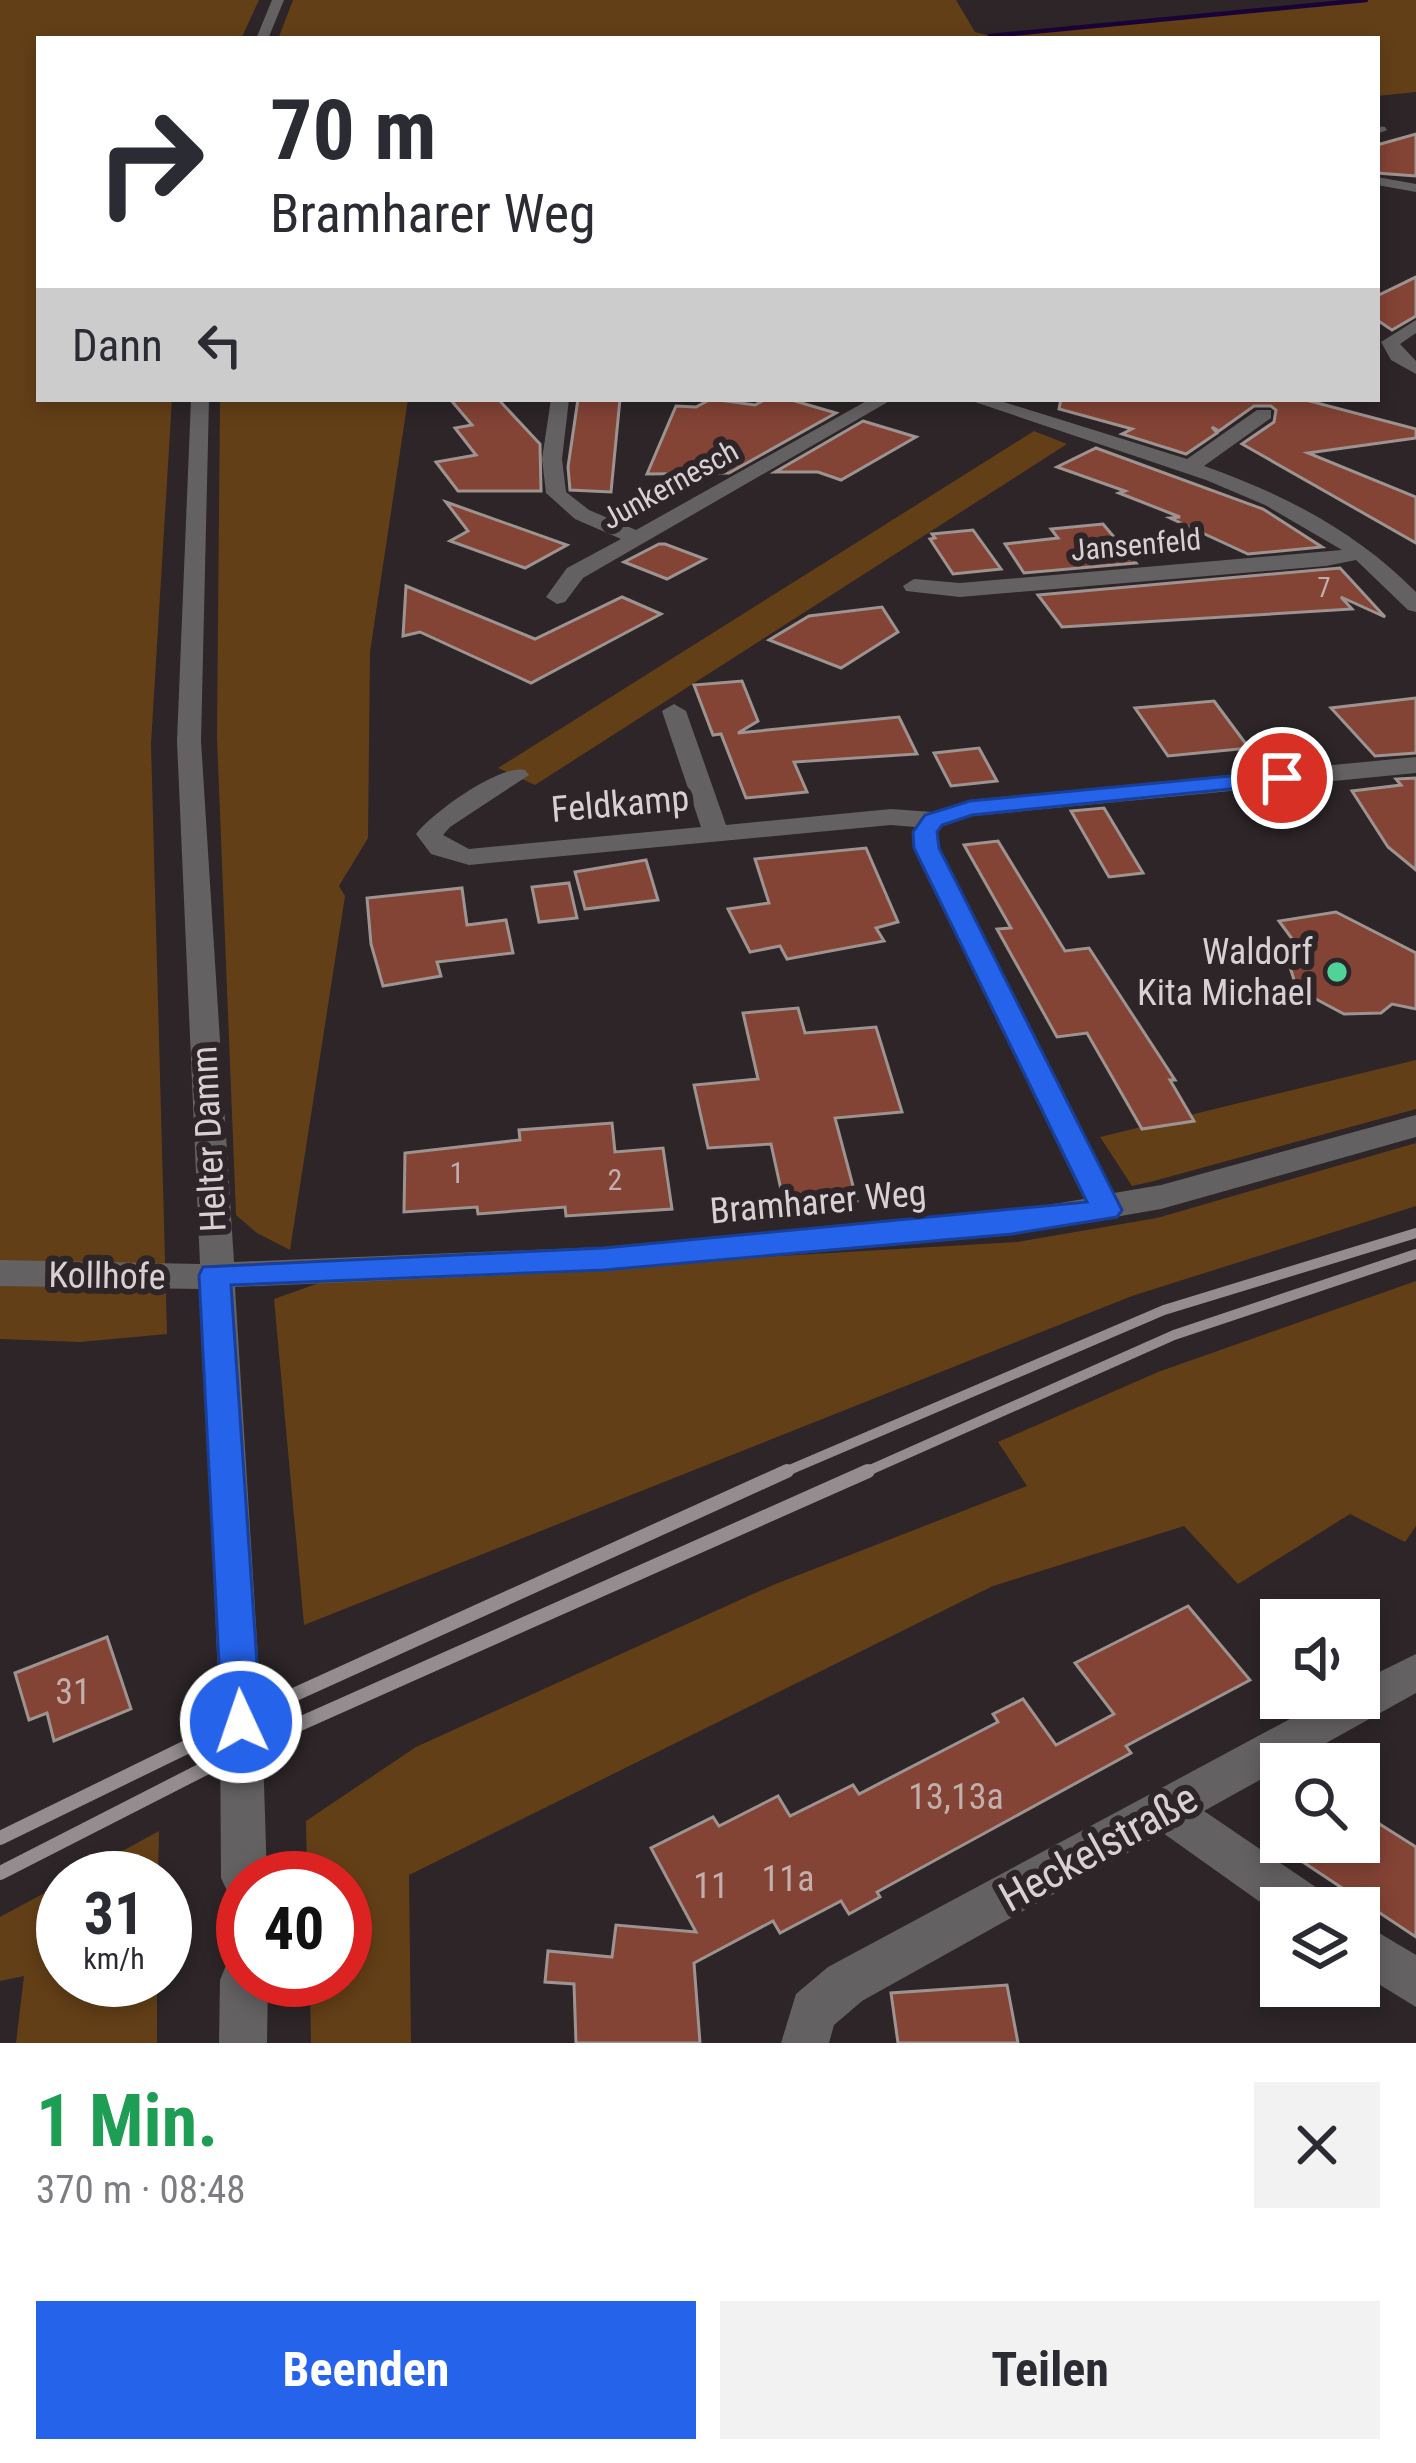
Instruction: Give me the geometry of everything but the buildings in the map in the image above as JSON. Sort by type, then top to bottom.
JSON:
[{"type":"street","points":[[263,36],[278,0]]},
{"type":"street","points":[[1380,182],[1416,188]]},
{"type":"street","points":[[1416,325],[1390,342],[1397,356],[1416,369]]},
{"type":"street","name":"Helter Damm","points":[[200,402],[189,741],[241,1722],[243,1851]]},
{"type":"street","points":[[560,402],[549,478],[554,498],[577,514],[638,538]]},
{"type":"street","name":"Junkernesch","points":[[557,597],[575,573],[879,402]]},
{"type":"street","name":"Jansenfeld","points":[[984,402],[1298,511],[1362,552],[1416,605]]},
{"type":"street","name":"Jansenfeld","points":[[1186,469],[1264,414]]},
{"type":"street","name":"Jansenfeld","points":[[914,586],[960,590],[1326,560],[1362,552]]},
{"type":"street","points":[[674,711],[716,833]]},
{"type":"street","name":"Feldkamp","points":[[516,775],[441,821],[429,834],[434,844],[446,853],[470,857],[891,817],[934,820],[970,808],[1416,765]]},
{"type":"street","points":[[934,820],[925,832],[926,848],[1106,1210]]},
{"type":"street","name":"Bramharer Weg","points":[[214,1275],[604,1259],[1012,1223],[1106,1210],[1416,1126]]},
{"type":"street","name":"Kollhofe","points":[[0,1274],[214,1275]]},
{"type":"street","name":"Heckelstraße","points":[[805,2043],[813,2011],[845,1984],[1416,1672]]},
{"type":"street","points":[[1166,1810],[1277,1887]]},
{"type":"street","points":[[1380,1958],[1416,1983]]},
{"type":"street","points":[[244,2007],[244,2043]]},
{"type":"shaded area","points":[[0,0],[259,0],[242,36],[36,36],[36,402],[172,402],[151,744],[167,1334],[80,1342],[0,1339]]},
{"type":"shaded area","points":[[293,0],[956,0],[975,32],[990,36],[279,36]]},
{"type":"shaded area","points":[[1366,0],[1416,0],[1416,92],[1380,96],[1380,36],[990,36]]},
{"type":"shaded area","points":[[220,402],[408,402],[370,652],[368,838],[339,886],[345,896],[290,1250],[257,1233],[236,1215],[217,738]]},
{"type":"shaded area","points":[[1034,431],[1067,444],[535,785],[498,768]]},
{"type":"shaded area","points":[[1416,1060],[1416,1109],[1154,1181],[1132,1186],[1100,1137]]},
{"type":"shaded area","points":[[1416,1143],[1416,1206],[1132,1296],[304,1625],[274,1299],[319,1283],[1017,1242],[1157,1218]]},
{"type":"shaded area","points":[[1416,1281],[1416,1526],[1405,1542],[1350,1514],[1238,1584],[1184,1526],[993,1586],[409,1875],[411,2043],[311,2043],[310,2007],[372,2007],[372,1851],[307,1851],[306,1821],[416,1747],[773,1585],[1027,1486],[998,1442],[1158,1372]]},
{"type":"shaded area","points":[[159,1831],[159,1851],[122,1851]]},
{"type":"shaded area","points":[[36,1898],[36,2007],[157,2007],[157,2043],[16,2043],[24,1976],[0,1981],[0,1917]]},
{"type":"waterway","points":[[990,36],[1366,0]]},
{"type":"railway","points":[[787,1471],[1164,1310],[1416,1233]]},
{"type":"railway","points":[[861,1474],[1174,1335],[1416,1254]]},
{"type":"railway","points":[[0,1838],[289,1697],[787,1471]]},
{"type":"railway","points":[[780,1474],[787,1471]]},
{"type":"railway","points":[[0,1873],[241,1750],[868,1471]]},
{"type":"place","name":"Waldorf Kita Michael","points":[[1337,972]]},
{"type":"route","points":[[241,1722],[214,1275],[604,1259],[1012,1223],[1106,1210],[926,848],[925,832],[934,820],[970,808],[1282,778]]}]
